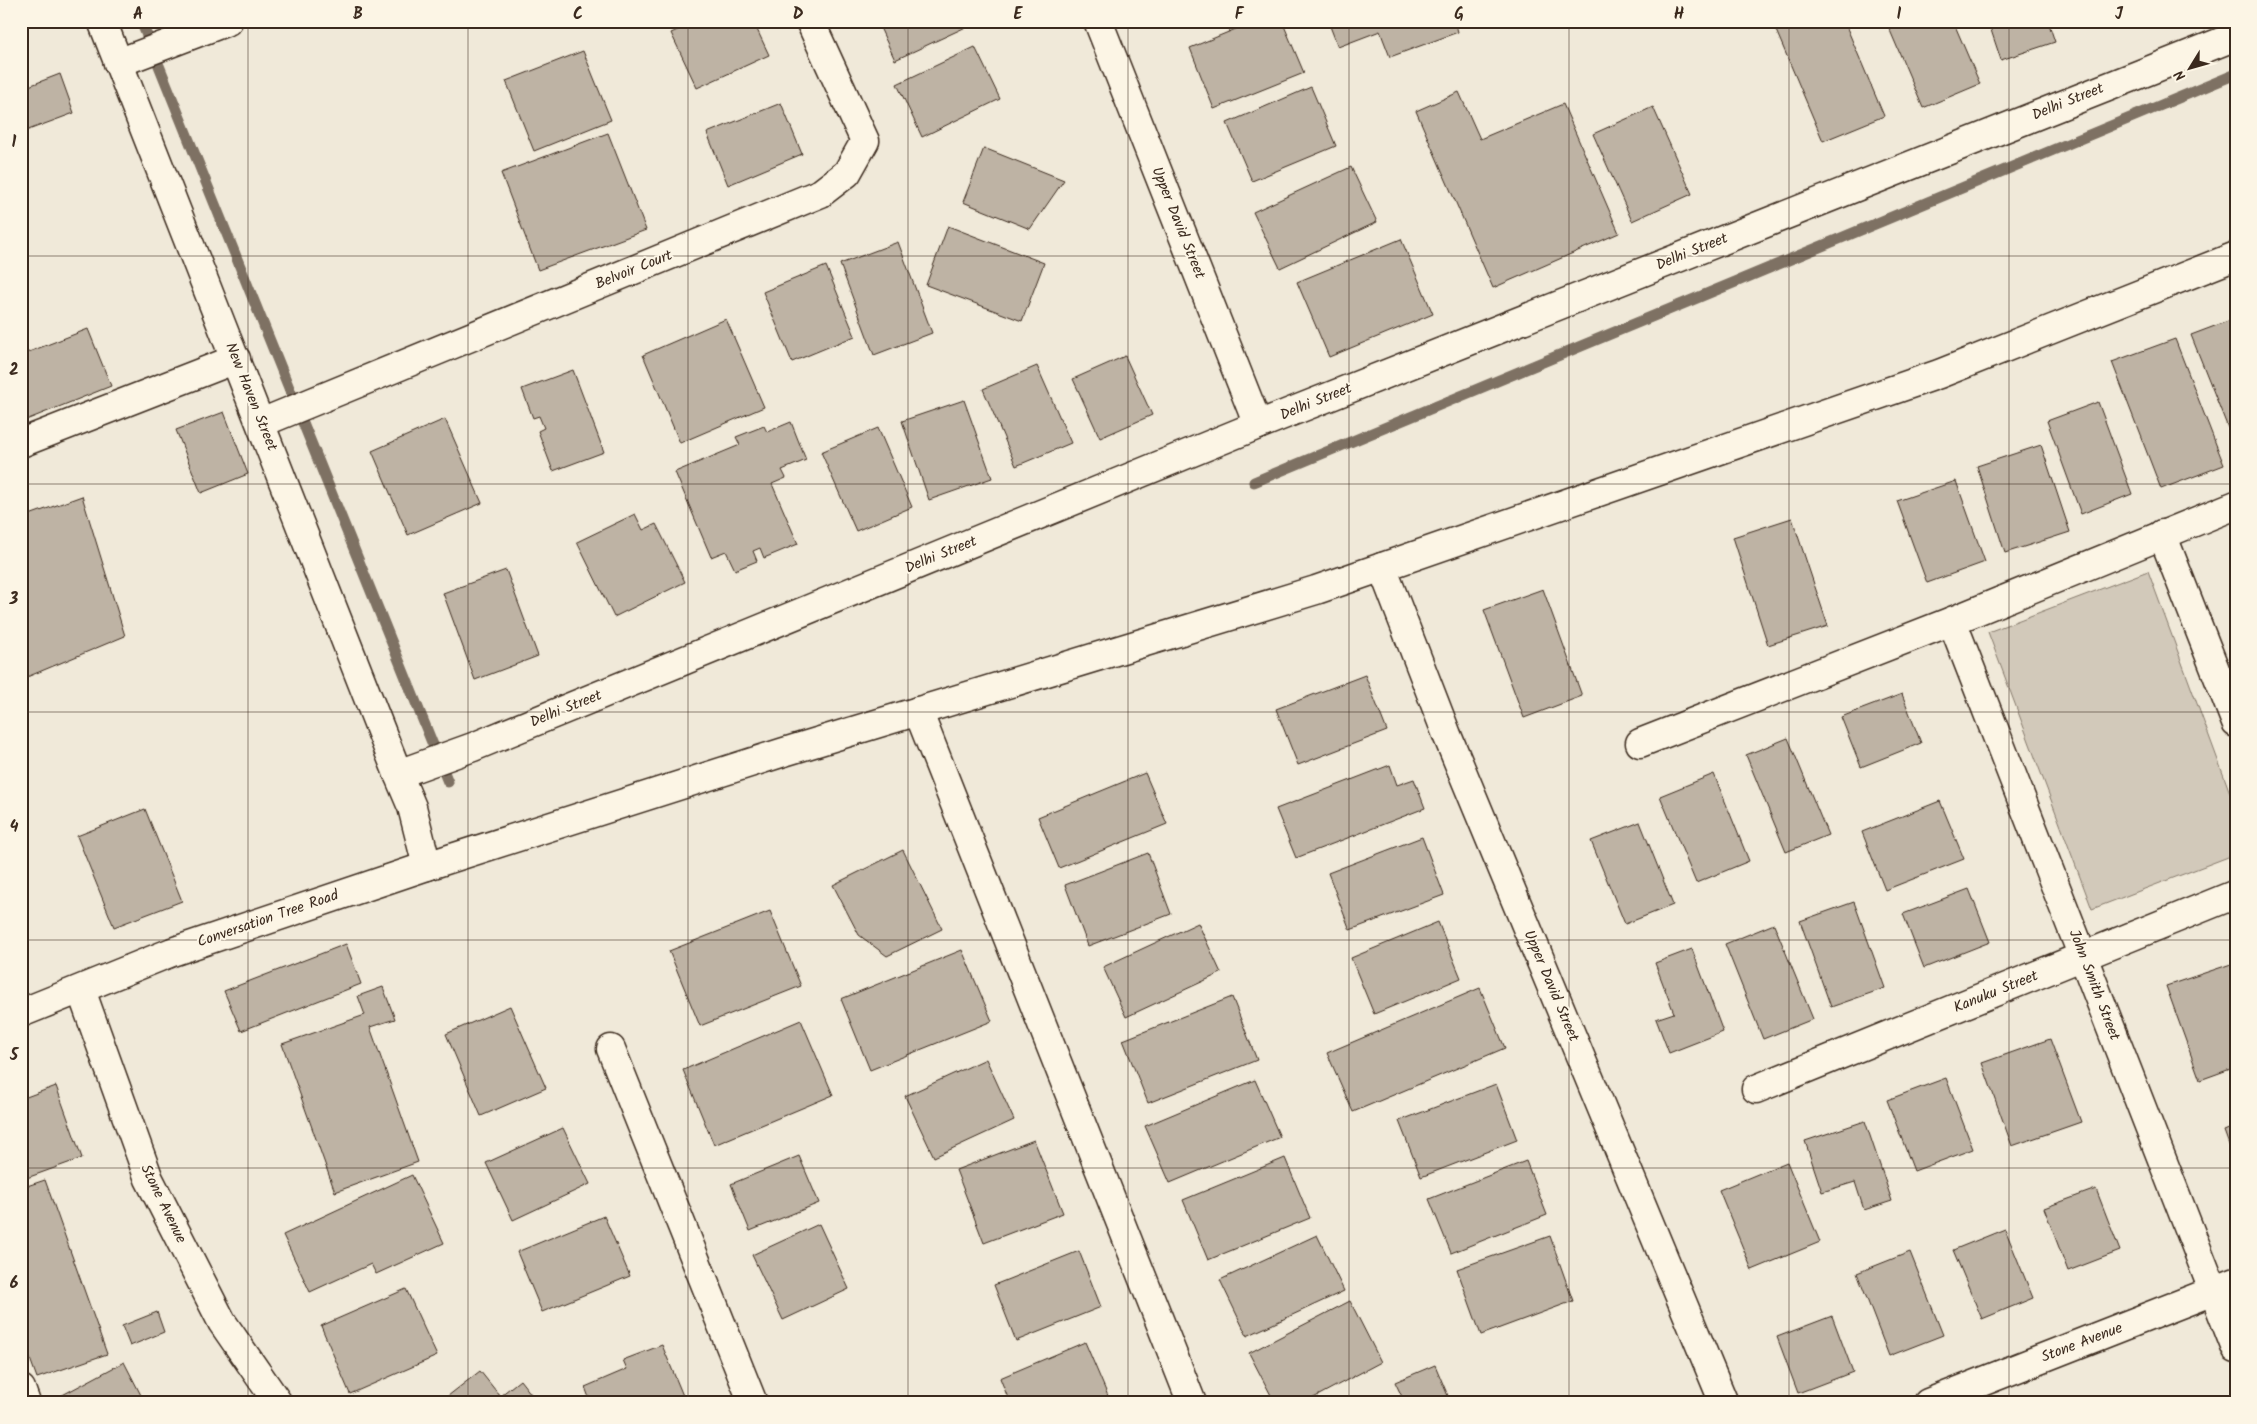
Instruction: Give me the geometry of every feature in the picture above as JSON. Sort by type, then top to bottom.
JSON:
[{"type":"street","name":"New Haven Street","points":[[102,21],[261,423],[409,770]]},
{"type":"street","points":[[118,63],[228,21]]},
{"type":"street","name":"Belvoir Court","points":[[261,423],[821,193],[847,174],[864,141],[810,21]]},
{"type":"street","name":"Upper David Street","points":[[1098,21],[1258,425]]},
{"type":"street","name":"Delhi Street","points":[[409,770],[473,748],[1258,425],[2236,36]]},
{"type":"street","points":[[409,770],[412,808],[427,866],[918,711],[1316,590],[1939,374],[2236,256]]},
{"type":"street","points":[[21,444],[236,359]]},
{"type":"street","points":[[1640,744],[1952,621],[2236,505]]},
{"type":"street","points":[[2162,534],[2236,723]]},
{"type":"street","name":"Upper David Street","points":[[1382,567],[1447,735],[1724,1403]]},
{"type":"street","name":"John Smith Street","points":[[1952,621],[2083,956],[2224,1287],[2236,1350]]},
{"type":"street","points":[[918,711],[1192,1403]]},
{"type":"street","name":"Conversation Tree Road","points":[[21,1013],[172,952],[427,866]]},
{"type":"street","name":"Kanuku Street","points":[[1756,1089],[2236,894]]},
{"type":"street","name":"Stone Avenue","points":[[81,990],[149,1180],[222,1322],[278,1403]]},
{"type":"street","points":[[611,1050],[753,1403]]},
{"type":"street","name":"Stone Avenue","points":[[1928,1403],[2224,1287]]},
{"type":"street","points":[[21,1389],[26,1403]]},
{"type":"shaded area","points":[[2148,571],[2236,809],[2236,854],[2092,909],[1988,632]]},
{"type":"building","points":[[697,21],[753,21],[769,55],[697,88],[671,33]]},
{"type":"building","points":[[877,21],[966,21],[968,26],[895,60]]},
{"type":"building","points":[[1255,21],[1282,21],[1304,73],[1214,109],[1190,48]]},
{"type":"building","points":[[1328,21],[1455,21],[1458,32],[1390,57],[1380,31],[1338,47]]},
{"type":"building","points":[[1792,21],[1844,21],[1884,116],[1823,141],[1775,28]]},
{"type":"building","points":[[1886,21],[1953,21],[1980,84],[1923,108]]},
{"type":"building","points":[[1988,21],[2048,21],[2055,42],[2001,60]]},
{"type":"building","points":[[975,47],[1000,99],[922,137],[897,84]]},
{"type":"building","points":[[583,51],[611,120],[534,151],[506,81]]},
{"type":"building","points":[[60,74],[74,113],[23,132],[21,89]]},
{"type":"building","points":[[1311,87],[1336,146],[1252,181],[1227,123]]},
{"type":"building","points":[[1459,92],[1480,139],[1563,104],[1619,233],[1493,288],[1416,111]]},
{"type":"building","points":[[781,103],[802,154],[728,185],[707,133]]},
{"type":"building","points":[[1653,107],[1692,194],[1632,221],[1593,134]]},
{"type":"building","points":[[608,133],[646,230],[538,270],[501,173]]},
{"type":"building","points":[[984,148],[1064,180],[1030,229],[963,202]]},
{"type":"building","points":[[1351,167],[1377,222],[1280,268],[1253,212]]},
{"type":"building","points":[[948,226],[1044,263],[1022,321],[926,285]]},
{"type":"building","points":[[1401,239],[1433,314],[1329,357],[1297,282]]},
{"type":"building","points":[[898,242],[932,333],[874,355],[840,264]]},
{"type":"building","points":[[826,266],[855,336],[792,362],[763,292]]},
{"type":"building","points":[[2236,318],[2236,425],[2228,428],[2191,335]]},
{"type":"building","points":[[726,319],[764,407],[680,443],[643,355]]},
{"type":"building","points":[[88,329],[111,386],[21,422],[21,355]]},
{"type":"building","points":[[2175,339],[2224,465],[2161,489],[2112,362]]},
{"type":"building","points":[[1125,356],[1152,415],[1100,438],[1073,379]]},
{"type":"building","points":[[1037,366],[1071,443],[1016,466],[983,389]]},
{"type":"building","points":[[573,370],[604,452],[553,471],[538,431],[544,428],[539,416],[533,418],[522,389]]},
{"type":"building","points":[[964,400],[992,478],[929,500],[902,421]]},
{"type":"building","points":[[2098,402],[2132,494],[2081,514],[2047,421]]},
{"type":"building","points":[[224,412],[248,474],[201,493],[176,430]]},
{"type":"building","points":[[445,419],[482,503],[408,535],[372,451]]},
{"type":"building","points":[[791,422],[806,460],[782,470],[786,478],[772,484],[798,544],[764,558],[760,548],[753,551],[757,561],[735,570],[726,551],[711,557],[675,472],[740,445],[736,437],[764,426],[767,432]]},
{"type":"building","points":[[878,428],[912,507],[856,531],[821,452]]},
{"type":"building","points":[[2041,445],[2070,532],[2005,553],[1977,466]]},
{"type":"building","points":[[1956,481],[1985,562],[1927,583],[1897,501]]},
{"type":"building","points":[[82,496],[125,636],[27,677],[21,662],[21,518]]},
{"type":"building","points":[[635,514],[643,530],[656,524],[685,582],[614,617],[577,542]]},
{"type":"building","points":[[1792,518],[1828,626],[1768,645],[1733,537]]},
{"type":"building","points":[[506,570],[538,656],[475,680],[443,593]]},
{"type":"building","points":[[1543,589],[1582,696],[1524,718],[1484,610]]},
{"type":"building","points":[[1365,675],[1387,731],[1298,765],[1276,709]]},
{"type":"building","points":[[1902,694],[1921,743],[1861,767],[1841,717]]},
{"type":"building","points":[[1788,738],[1828,835],[1786,852],[1746,755]]},
{"type":"building","points":[[1390,765],[1397,785],[1414,779],[1425,808],[1296,858],[1276,809]]},
{"type":"building","points":[[1145,773],[1167,824],[1059,868],[1038,817]]},
{"type":"building","points":[[1714,774],[1749,861],[1696,883],[1660,796]]},
{"type":"building","points":[[1940,801],[1964,859],[1885,890],[1862,832]]},
{"type":"building","points":[[145,809],[182,901],[114,927],[77,836]]},
{"type":"building","points":[[1640,822],[1673,905],[1625,924],[1591,841]]},
{"type":"building","points":[[1422,837],[1444,895],[1350,930],[1328,873]]},
{"type":"building","points":[[903,850],[942,929],[887,956],[859,935],[833,885]]},
{"type":"building","points":[[1148,853],[1171,914],[1088,946],[1065,885]]},
{"type":"building","points":[[1969,889],[1990,942],[1924,968],[1903,914]]},
{"type":"building","points":[[1854,902],[1885,988],[1831,1007],[1800,921]]},
{"type":"building","points":[[770,911],[801,986],[700,1026],[669,951]]},
{"type":"building","points":[[1438,922],[1461,978],[1374,1014],[1351,958]]},
{"type":"building","points":[[1198,923],[1221,973],[1126,1017],[1103,967]]},
{"type":"building","points":[[1774,924],[1813,1019],[1763,1039],[1725,944]]},
{"type":"building","points":[[346,944],[361,984],[241,1031],[224,991]]},
{"type":"building","points":[[1692,949],[1723,1032],[1669,1053],[1656,1019],[1674,1013],[1655,963]]},
{"type":"building","points":[[962,950],[992,1021],[870,1070],[841,999]]},
{"type":"building","points":[[2234,963],[2236,969],[2236,1067],[2200,1080],[2166,986]]},
{"type":"building","points":[[383,987],[395,1019],[370,1027],[418,1162],[335,1192],[282,1044],[365,1015],[358,996]]},
{"type":"building","points":[[1480,988],[1505,1048],[1353,1112],[1327,1053]]},
{"type":"building","points":[[1232,997],[1257,1060],[1148,1103],[1123,1040]]},
{"type":"building","points":[[510,1006],[546,1088],[481,1116],[446,1034]]},
{"type":"building","points":[[801,1020],[833,1095],[714,1145],[683,1070]]},
{"type":"building","points":[[2050,1039],[2081,1122],[2012,1146],[1982,1063]]},
{"type":"building","points":[[986,1059],[1014,1120],[934,1157],[905,1096]]},
{"type":"building","points":[[1946,1078],[1973,1149],[1914,1171],[1887,1100]]},
{"type":"building","points":[[1255,1080],[1280,1137],[1170,1183],[1145,1126]]},
{"type":"building","points":[[1496,1084],[1517,1140],[1421,1177],[1399,1121]]},
{"type":"building","points":[[56,1086],[82,1158],[24,1179],[21,1172],[21,1099]]},
{"type":"building","points":[[1865,1121],[1892,1201],[1864,1210],[1855,1182],[1822,1192],[1805,1141]]},
{"type":"building","points":[[2236,1126],[2236,1164],[2224,1131]]},
{"type":"building","points":[[563,1128],[590,1184],[513,1220],[486,1163]]},
{"type":"building","points":[[1034,1140],[1063,1213],[984,1243],[956,1170]]},
{"type":"building","points":[[799,1156],[819,1203],[750,1231],[731,1184]]},
{"type":"building","points":[[1285,1158],[1310,1218],[1208,1260],[1183,1200]]},
{"type":"building","points":[[1526,1161],[1547,1215],[1451,1253],[1429,1199]]},
{"type":"building","points":[[1787,1162],[1820,1242],[1752,1270],[1719,1190]]},
{"type":"building","points":[[412,1175],[444,1243],[376,1274],[371,1264],[310,1292],[283,1235]]},
{"type":"building","points":[[45,1180],[107,1354],[37,1378],[21,1334],[21,1188]]},
{"type":"building","points":[[2096,1189],[2120,1251],[2068,1271],[2044,1208]]},
{"type":"building","points":[[604,1216],[630,1276],[542,1312],[517,1252]]},
{"type":"building","points":[[819,1224],[849,1289],[783,1320],[752,1255]]},
{"type":"building","points":[[2005,1229],[2033,1298],[1982,1319],[1953,1250]]},
{"type":"building","points":[[1317,1235],[1344,1291],[1247,1336],[1220,1280]]},
{"type":"building","points":[[1550,1236],[1573,1301],[1481,1335],[1457,1269]]},
{"type":"building","points":[[1079,1251],[1101,1307],[1016,1341],[994,1285]]},
{"type":"building","points":[[1910,1252],[1943,1335],[1889,1356],[1857,1273]]},
{"type":"building","points":[[406,1289],[437,1356],[350,1394],[321,1326]]},
{"type":"building","points":[[1350,1301],[1381,1362],[1304,1403],[1275,1403],[1249,1353]]},
{"type":"building","points":[[157,1312],[164,1332],[130,1346],[122,1326]]},
{"type":"building","points":[[1832,1316],[1853,1372],[1798,1393],[1777,1337]]},
{"type":"building","points":[[1085,1342],[1111,1403],[1010,1403],[1000,1378]]},
{"type":"building","points":[[662,1345],[686,1403],[591,1403],[585,1387],[627,1369],[623,1360]]},
{"type":"building","points":[[124,1362],[145,1403],[57,1403],[55,1399]]},
{"type":"building","points":[[1435,1365],[1451,1403],[1405,1403],[1395,1382]]},
{"type":"building","points":[[480,1371],[500,1396],[520,1380],[538,1403],[439,1403]]},
{"type":"waterway","points":[[141,21],[448,782]]},
{"type":"waterway","points":[[1254,482],[2236,74]]}]
